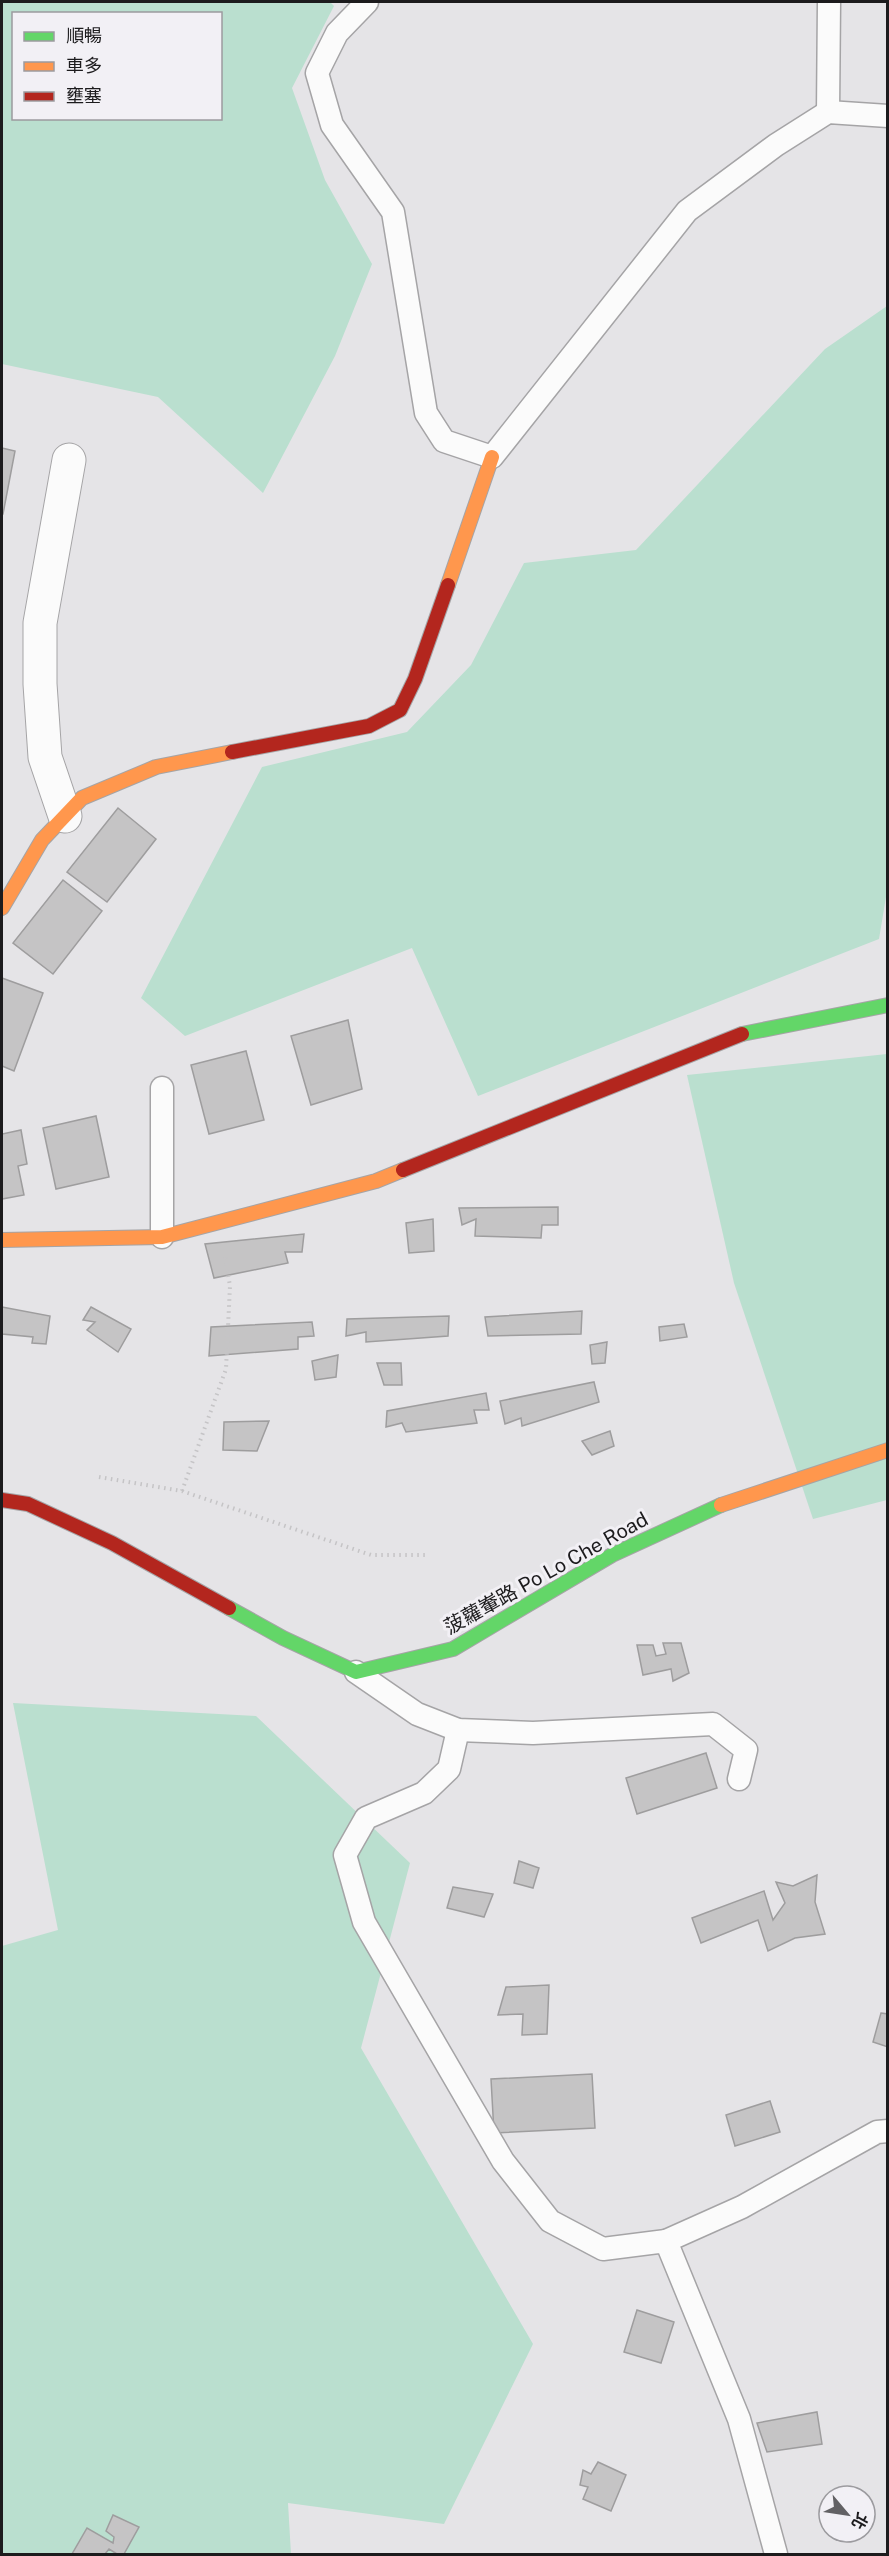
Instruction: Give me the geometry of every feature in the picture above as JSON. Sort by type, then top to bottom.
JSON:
[{"type":"street","points":[[2,908],[42,840],[82,798],[156,767],[369,726],[400,710],[415,679],[492,457]]},
{"type":"street","points":[[65,816],[45,758],[40,684],[40,623],[69,460]]},
{"type":"street","points":[[2,1240],[162,1237],[376,1181],[742,1034],[888,1005]]},
{"type":"street","name":"菠蘿輋路 Po Lo Che Road","points":[[356,1672],[453,1649],[612,1555],[708,1509],[888,1450]]},
{"type":"street","points":[[2,1500],[28,1504],[112,1543],[283,1638],[356,1672]]},
{"type":"lane","points":[[367,2],[337,33],[317,73],[332,126],[393,212],[426,412],[444,441],[492,457],[687,211],[776,145],[828,112],[888,116]]},
{"type":"lane","points":[[828,112],[829,2]]},
{"type":"lane","points":[[162,1088],[162,1237]]},
{"type":"lane","points":[[356,1672],[417,1714],[458,1730],[533,1732],[713,1724],[746,1749],[739,1779]]},
{"type":"lane","points":[[458,1730],[449,1769],[424,1793],[366,1818],[345,1855],[364,1922],[503,2162],[550,2222],[603,2249],[666,2241],[742,2207],[878,2132],[888,2131]]},
{"type":"lane","points":[[666,2241],[739,2419],[776,2554]]},
{"type":"path","points":[[182,1491],[226,1369],[230,1286],[220,1222]]},
{"type":"path","points":[[99,1477],[182,1491],[370,1555],[428,1555]]},
{"type":"green space","points":[[2,2],[330,2],[334,6],[292,88],[325,180],[372,264],[335,356],[263,493],[158,397],[2,364]]},
{"type":"green space","points":[[887,306],[888,885],[879,939],[478,1096],[412,948],[185,1036],[141,998],[262,767],[407,732],[471,665],[524,563],[636,550],[825,349]]},
{"type":"green space","points":[[887,1054],[887,1500],[813,1519],[734,1283],[687,1075]]},
{"type":"green space","points":[[13,1703],[256,1716],[410,1863],[361,2048],[533,2344],[444,2524],[288,2503],[291,2554],[2,2554],[2,1946],[58,1930]]},
{"type":"building","points":[[2,448],[15,451],[3,514],[2,514]]},
{"type":"building","points":[[118,808],[156,839],[107,902],[67,872]]},
{"type":"building","points":[[63,880],[102,911],[53,974],[13,943]]},
{"type":"building","points":[[2,978],[43,993],[14,1071],[2,1066]]},
{"type":"building","points":[[348,1020],[362,1089],[311,1105],[291,1036]]},
{"type":"building","points":[[246,1051],[264,1120],[209,1134],[191,1065]]},
{"type":"building","points":[[96,1116],[109,1177],[56,1189],[43,1128]]},
{"type":"building","points":[[21,1130],[27,1164],[18,1166],[24,1195],[2,1199],[2,1134]]},
{"type":"building","points":[[558,1207],[558,1225],[542,1225],[541,1238],[475,1236],[476,1219],[462,1225],[459,1208]]},
{"type":"building","points":[[433,1219],[434,1251],[409,1253],[406,1223]]},
{"type":"building","points":[[304,1234],[302,1252],[285,1252],[288,1263],[214,1278],[205,1244]]},
{"type":"building","points":[[2,1307],[50,1316],[46,1344],[32,1343],[33,1337],[2,1334]]},
{"type":"building","points":[[91,1307],[131,1329],[118,1352],[87,1330],[95,1322],[83,1320]]},
{"type":"building","points":[[582,1311],[581,1334],[488,1336],[485,1317]]},
{"type":"building","points":[[449,1316],[448,1336],[366,1342],[366,1332],[346,1336],[347,1319]]},
{"type":"building","points":[[312,1322],[314,1336],[298,1337],[298,1349],[209,1356],[211,1327]]},
{"type":"building","points":[[684,1324],[687,1337],[660,1341],[659,1327]]},
{"type":"building","points":[[607,1342],[605,1363],[592,1364],[590,1345]]},
{"type":"building","points":[[338,1355],[336,1377],[315,1380],[312,1361]]},
{"type":"building","points":[[377,1363],[401,1363],[402,1385],[384,1385]]},
{"type":"building","points":[[594,1382],[599,1402],[522,1426],[521,1418],[505,1424],[500,1401]]},
{"type":"building","points":[[486,1393],[489,1410],[474,1410],[477,1423],[406,1432],[402,1423],[386,1427],[387,1411]]},
{"type":"building","points":[[269,1421],[257,1451],[223,1450],[224,1422]]},
{"type":"building","points":[[610,1431],[614,1446],[592,1455],[582,1441]]},
{"type":"building","points":[[663,1643],[681,1643],[689,1673],[673,1681],[671,1669],[643,1675],[637,1645],[653,1645],[656,1656],[666,1654]]},
{"type":"building","points":[[706,1753],[717,1788],[637,1814],[626,1778]]},
{"type":"building","points":[[519,1861],[539,1868],[533,1888],[514,1883]]},
{"type":"building","points":[[817,1875],[815,1902],[825,1934],[795,1938],[768,1951],[758,1920],[701,1943],[692,1918],[764,1891],[773,1920],[785,1903],[776,1882],[793,1886]]},
{"type":"building","points":[[453,1887],[493,1894],[484,1917],[447,1908]]},
{"type":"building","points":[[549,1985],[547,2034],[522,2035],[523,2014],[498,2015],[506,1987]]},
{"type":"building","points":[[881,2013],[888,2014],[888,2047],[873,2042]]},
{"type":"building","points":[[592,2074],[595,2128],[494,2133],[491,2079]]},
{"type":"building","points":[[770,2101],[780,2132],[735,2146],[726,2115]]},
{"type":"building","points":[[637,2310],[674,2322],[661,2363],[624,2352]]},
{"type":"building","points":[[817,2412],[822,2444],[767,2452],[757,2423]]},
{"type":"building","points":[[598,2462],[626,2475],[611,2511],[583,2499],[588,2487],[580,2485],[583,2470],[591,2474]]},
{"type":"building","points":[[113,2515],[139,2527],[124,2554],[117,2554],[109,2549],[105,2554],[72,2554],[87,2528],[113,2543],[114,2537],[106,2531]]},
{"type":"traffic: fast","points":[[742,1034],[888,1005]]},
{"type":"traffic: fast","points":[[229,1608],[283,1638],[356,1672],[453,1649],[612,1555],[721,1505]]},
{"type":"traffic: slow","points":[[448,585],[492,457]]},
{"type":"traffic: slow","points":[[2,908],[42,840],[82,798],[156,767],[232,752]]},
{"type":"traffic: slow","points":[[2,1240],[162,1237],[376,1181],[403,1170]]},
{"type":"traffic: slow","points":[[721,1505],[888,1450]]},
{"type":"traffic: jam","points":[[232,752],[369,726],[400,710],[415,679],[448,585]]},
{"type":"traffic: jam","points":[[403,1170],[742,1034]]},
{"type":"traffic: jam","points":[[2,1500],[28,1504],[112,1543],[229,1608]]}]
